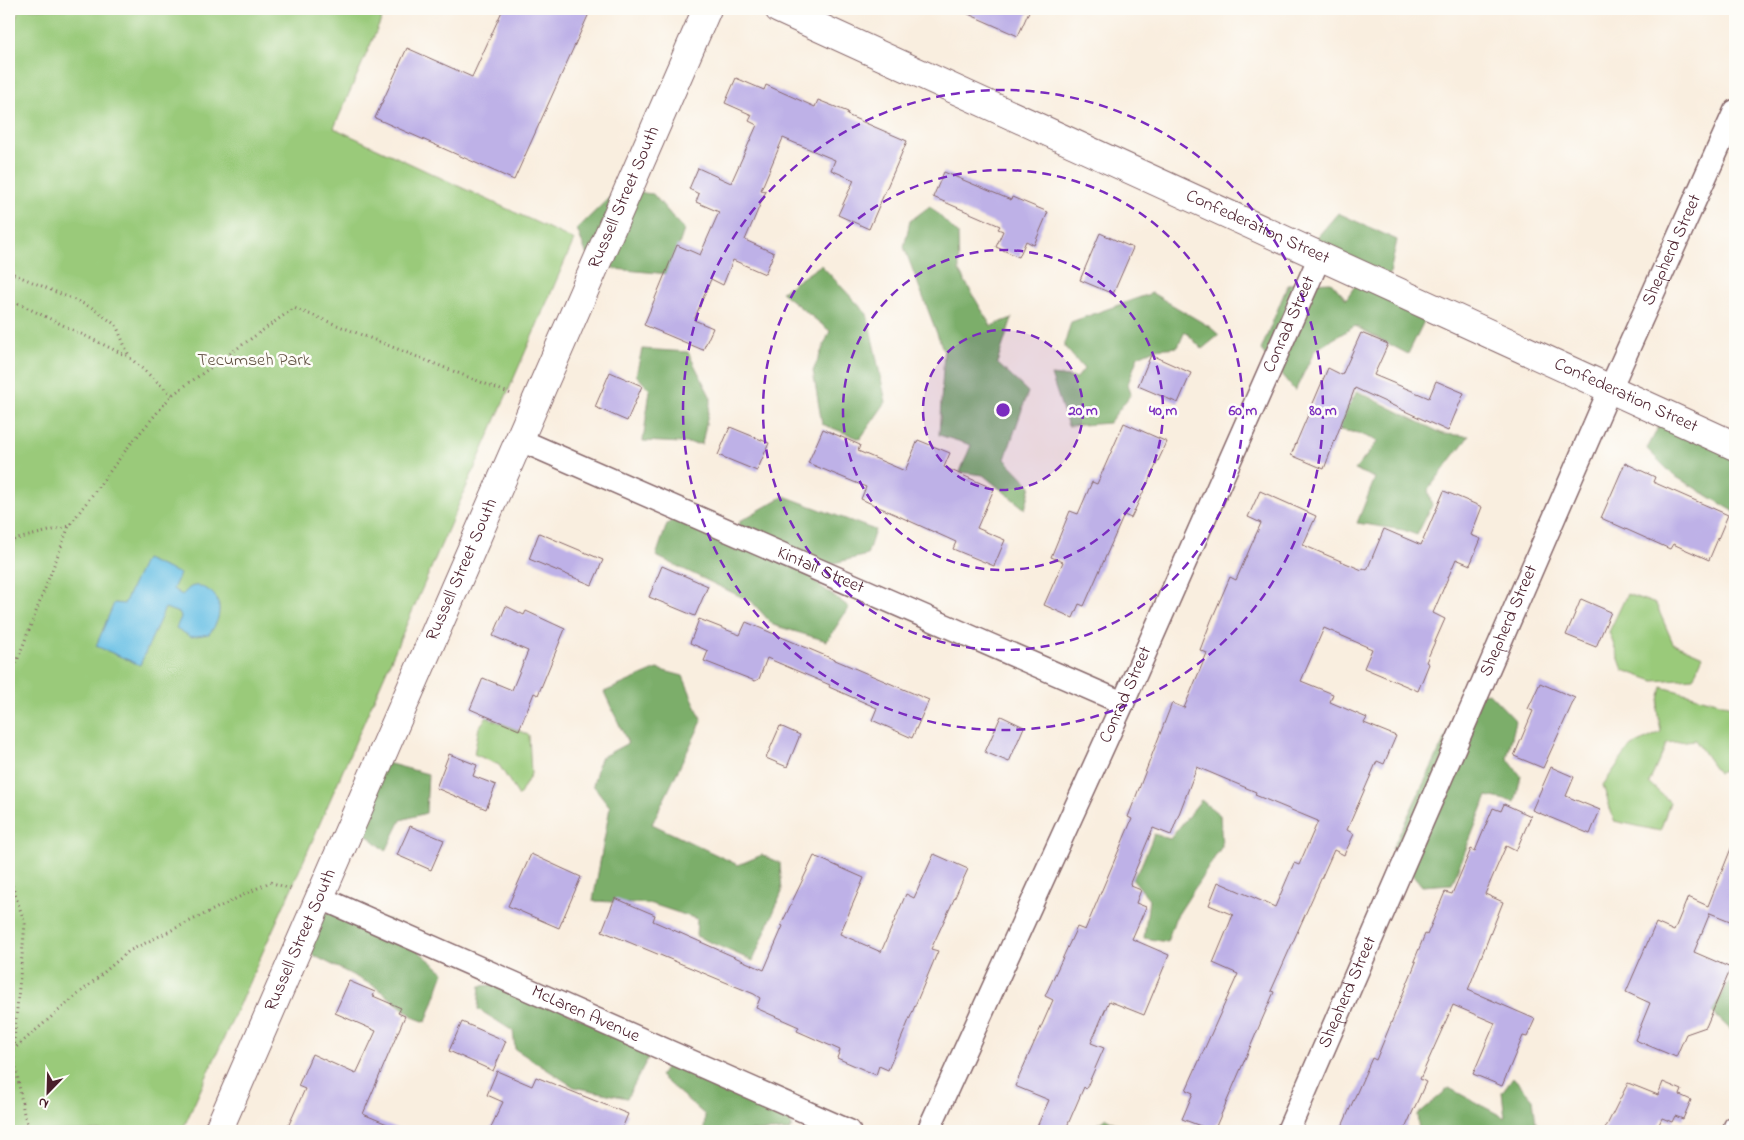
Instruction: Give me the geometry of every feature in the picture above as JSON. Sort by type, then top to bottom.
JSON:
[{"type":"street","name":"Russell Street South","points":[[218,1131],[707,9]]},
{"type":"street","name":"Confederation Street","points":[[779,9],[1735,446]]},
{"type":"street","name":"Shepherd Street","points":[[1288,1131],[1610,389],[1735,111]]},
{"type":"street","name":"Conrad Street","points":[[928,1131],[1123,702],[1320,256]]},
{"type":"street","name":"Kintail Street","points":[[518,439],[1123,702]]},
{"type":"street","name":"McLaren Avenue","points":[[321,898],[849,1131]]},
{"type":"street","points":[[1734,1131],[1735,1127]]},
{"type":"path","points":[[9,272],[91,307],[116,325],[129,357]]},
{"type":"path","points":[[9,300],[129,357],[172,395]]},
{"type":"path","points":[[9,682],[69,526],[129,446],[172,395],[294,308],[534,403]]},
{"type":"path","points":[[9,541],[69,526]]},
{"type":"path","points":[[9,876],[25,924],[13,1051],[24,1114],[30,1131]]},
{"type":"path","points":[[9,1053],[128,951],[270,882],[321,898]]},
{"type":"green space","name":"Tecumseh Park","points":[[20,9],[386,9],[334,128],[574,240],[293,885],[182,1131],[9,1131],[9,35]]},
{"type":"green space","points":[[617,190],[653,194],[684,230],[669,274],[614,269],[586,253],[577,229]]},
{"type":"green space","points":[[930,206],[958,234],[959,271],[991,326],[1012,318],[997,363],[1028,392],[1005,459],[1031,486],[1025,509],[983,475],[960,472],[971,445],[939,435],[944,352],[904,247],[910,221]]},
{"type":"green space","points":[[1338,213],[1397,240],[1386,292],[1425,319],[1408,354],[1355,326],[1315,350],[1295,391],[1261,350],[1288,284],[1331,282],[1346,299],[1357,283],[1313,242]]},
{"type":"green space","points":[[821,265],[867,314],[886,402],[860,439],[822,424],[813,371],[830,331],[781,292]]},
{"type":"green space","points":[[1152,293],[1210,327],[1219,335],[1202,349],[1185,331],[1178,347],[1155,349],[1138,356],[1128,384],[1131,394],[1109,423],[1068,426],[1051,375],[1077,378],[1084,369],[1064,346],[1071,322]]},
{"type":"green space","points":[[642,349],[688,352],[711,398],[702,444],[643,441],[650,390],[636,375]]},
{"type":"green space","points":[[1357,391],[1443,434],[1469,436],[1428,490],[1432,505],[1417,535],[1403,530],[1357,523],[1375,478],[1355,470],[1378,441],[1358,433],[1340,430],[1320,419],[1326,397],[1349,406]]},
{"type":"green space","points":[[1660,424],[1735,456],[1735,512],[1673,475],[1647,449]]},
{"type":"green space","points":[[784,496],[875,530],[867,555],[822,566],[815,582],[849,607],[827,641],[773,625],[752,602],[656,556],[667,524],[692,507],[712,535],[737,552],[740,521]]},
{"type":"green space","points":[[1627,594],[1656,604],[1673,643],[1703,656],[1693,678],[1654,681],[1623,670],[1609,632]]},
{"type":"green space","points":[[657,669],[683,676],[702,721],[652,824],[738,865],[762,855],[780,863],[782,892],[753,961],[696,936],[697,919],[652,904],[593,901],[610,807],[593,785],[600,758],[628,743],[604,692]]},
{"type":"green space","points":[[1662,687],[1735,707],[1735,729],[1731,744],[1735,745],[1735,768],[1718,773],[1695,740],[1667,743],[1649,783],[1670,802],[1660,831],[1614,821],[1603,785],[1630,747],[1661,732],[1657,709]]},
{"type":"green space","points":[[1489,693],[1516,721],[1507,758],[1521,776],[1515,802],[1487,796],[1452,884],[1422,886],[1392,849],[1466,695]]},
{"type":"green space","points":[[487,717],[529,735],[531,774],[519,796],[499,765],[474,754],[479,727]]},
{"type":"green space","points":[[383,762],[428,774],[426,813],[401,820],[386,851],[355,825]]},
{"type":"green space","points":[[1201,800],[1220,815],[1222,846],[1175,919],[1167,942],[1144,938],[1149,899],[1132,878],[1140,868],[1154,834],[1170,839]]},
{"type":"green space","points":[[322,912],[390,920],[412,946],[444,972],[426,1022],[415,1018],[376,987],[303,950]]},
{"type":"green space","points":[[1735,973],[1735,1034],[1712,1012]]},
{"type":"green space","points":[[500,984],[530,1005],[553,1005],[636,1046],[648,1058],[627,1098],[574,1087],[515,1049],[513,1031],[478,1009],[480,986]]},
{"type":"green space","points":[[673,1057],[788,1111],[792,1128],[790,1131],[704,1131],[705,1115],[660,1076]]},
{"type":"green space","points":[[1513,1077],[1533,1099],[1537,1131],[1419,1131],[1417,1115],[1449,1088],[1505,1118],[1502,1092]]},
{"type":"green space","points":[[1106,1118],[1125,1129],[1125,1131],[1088,1131]]},
{"type":"water","points":[[145,559],[180,574],[173,589],[182,595],[193,586],[199,586],[212,593],[216,598],[219,610],[216,623],[209,634],[191,637],[176,628],[181,617],[179,613],[165,608],[140,665],[96,646],[114,603],[124,604]]},
{"type":"building","points":[[503,9],[591,9],[514,180],[375,118],[407,48],[472,77]]},
{"type":"building","points":[[957,9],[1030,9],[1018,36]]},
{"type":"building","points":[[736,78],[764,90],[766,85],[815,107],[818,100],[848,112],[847,115],[907,141],[869,229],[838,215],[854,180],[831,170],[835,160],[783,138],[761,190],[766,191],[745,240],[774,253],[765,274],[733,260],[723,285],[711,279],[694,320],[713,328],[703,350],[644,325],[677,245],[700,255],[719,212],[696,202],[699,194],[689,189],[698,168],[731,183],[757,125],[749,121],[752,115],[725,103]]},
{"type":"building","points":[[944,172],[1011,200],[1012,197],[1048,212],[1034,245],[1026,241],[1019,257],[996,247],[1003,231],[998,229],[1000,226],[933,197]]},
{"type":"building","points":[[1100,233],[1133,248],[1113,294],[1080,280]]},
{"type":"building","points":[[1361,333],[1388,344],[1374,375],[1429,398],[1436,381],[1464,393],[1448,431],[1355,388],[1324,469],[1291,455],[1328,368],[1342,375]]},
{"type":"building","points":[[1151,355],[1191,373],[1178,403],[1138,386]]},
{"type":"building","points":[[610,372],[642,386],[627,421],[595,407]]},
{"type":"building","points":[[1124,423],[1167,442],[1131,518],[1124,515],[1084,606],[1079,604],[1073,618],[1044,605],[1063,562],[1051,557],[1070,511],[1078,514],[1092,482],[1097,484]]},
{"type":"building","points":[[730,427],[769,443],[757,471],[718,455]]},
{"type":"building","points":[[823,429],[860,445],[858,451],[905,471],[918,440],[950,453],[944,467],[994,489],[977,528],[1005,540],[994,566],[953,549],[956,542],[861,499],[866,487],[808,463]]},
{"type":"building","points":[[1625,463],[1655,477],[1653,482],[1728,515],[1709,560],[1673,544],[1670,549],[1601,518]]},
{"type":"building","points":[[1260,491],[1316,516],[1303,545],[1362,570],[1363,568],[1367,570],[1384,529],[1421,545],[1444,491],[1482,507],[1471,535],[1481,539],[1470,565],[1456,559],[1433,613],[1445,619],[1426,662],[1429,664],[1418,691],[1364,668],[1372,649],[1324,628],[1301,681],[1333,694],[1330,702],[1367,718],[1364,723],[1396,736],[1384,764],[1377,761],[1347,830],[1354,834],[1344,855],[1334,850],[1271,991],[1274,992],[1214,1131],[1182,1119],[1193,1093],[1186,1090],[1238,974],[1213,963],[1233,915],[1209,905],[1218,882],[1275,907],[1294,863],[1299,865],[1318,821],[1255,795],[1256,792],[1197,767],[1171,835],[1153,828],[1130,883],[1131,886],[1141,890],[1136,903],[1146,907],[1132,939],[1169,955],[1144,1015],[1109,1001],[1091,1043],[1104,1048],[1086,1089],[1084,1087],[1065,1131],[1035,1131],[1049,1100],[1015,1086],[1053,1000],[1045,996],[1077,927],[1085,930],[1132,819],[1128,817],[1172,703],[1184,708],[1207,653],[1200,650],[1211,621],[1230,577],[1236,580],[1261,523],[1248,517]]},
{"type":"building","points":[[539,533],[603,560],[592,585],[529,559]]},
{"type":"building","points":[[662,566],[708,586],[695,616],[649,597]]},
{"type":"building","points":[[1581,599],[1611,612],[1596,647],[1566,635]]},
{"type":"building","points":[[506,606],[524,615],[526,611],[565,629],[538,695],[534,693],[519,730],[470,709],[483,678],[512,690],[528,651],[493,636]]},
{"type":"building","points":[[699,619],[740,635],[746,622],[929,700],[912,738],[872,720],[877,708],[767,658],[759,679],[755,681],[704,661],[708,651],[690,643]]},
{"type":"building","points":[[1540,683],[1575,698],[1543,768],[1514,756],[1533,711],[1528,709]]},
{"type":"building","points":[[1001,716],[1024,727],[1009,762],[985,752]]},
{"type":"building","points":[[780,726],[800,735],[787,767],[766,758]]},
{"type":"building","points":[[449,754],[477,765],[473,776],[496,785],[486,809],[436,788]]},
{"type":"building","points":[[1551,767],[1574,777],[1566,796],[1600,810],[1590,834],[1532,810]]},
{"type":"building","points":[[1504,804],[1531,816],[1516,851],[1506,846],[1485,894],[1503,902],[1468,990],[1535,1019],[1527,1037],[1523,1036],[1502,1086],[1473,1074],[1495,1023],[1453,1005],[1420,1079],[1426,1082],[1404,1131],[1340,1131],[1372,1058],[1376,1060],[1416,962],[1414,961],[1425,934],[1427,935],[1445,892],[1452,894],[1471,849],[1475,851],[1493,808],[1501,811]]},
{"type":"building","points":[[410,826],[444,840],[431,870],[397,855]]},
{"type":"building","points":[[1734,841],[1735,923],[1710,913],[1694,952],[1731,968],[1706,1027],[1686,1034],[1676,1057],[1635,1040],[1650,1003],[1626,992],[1656,923],[1674,931],[1688,897],[1708,906]]},
{"type":"building","points":[[531,854],[581,877],[559,928],[508,906]]},
{"type":"building","points":[[934,854],[968,869],[931,949],[938,951],[888,1070],[879,1066],[876,1075],[837,1058],[840,1050],[797,1031],[799,1027],[756,1008],[760,998],[754,994],[602,931],[615,898],[655,915],[653,921],[764,970],[783,926],[781,925],[814,856],[864,878],[840,934],[881,952],[906,894],[914,898]]},
{"type":"building","points":[[349,981],[375,992],[373,996],[401,1008],[398,1013],[405,1016],[363,1114],[404,1131],[286,1131],[305,1089],[298,1086],[312,1054],[356,1074],[376,1031],[335,1013]]},
{"type":"building","points":[[462,1022],[506,1041],[493,1071],[449,1051]]},
{"type":"building","points":[[497,1071],[532,1086],[536,1077],[628,1114],[621,1131],[489,1131],[503,1102],[487,1095]]},
{"type":"building","points":[[1663,1082],[1682,1090],[1680,1095],[1691,1100],[1683,1119],[1675,1116],[1672,1122],[1662,1118],[1656,1131],[1604,1131],[1628,1083],[1658,1095]]}]
